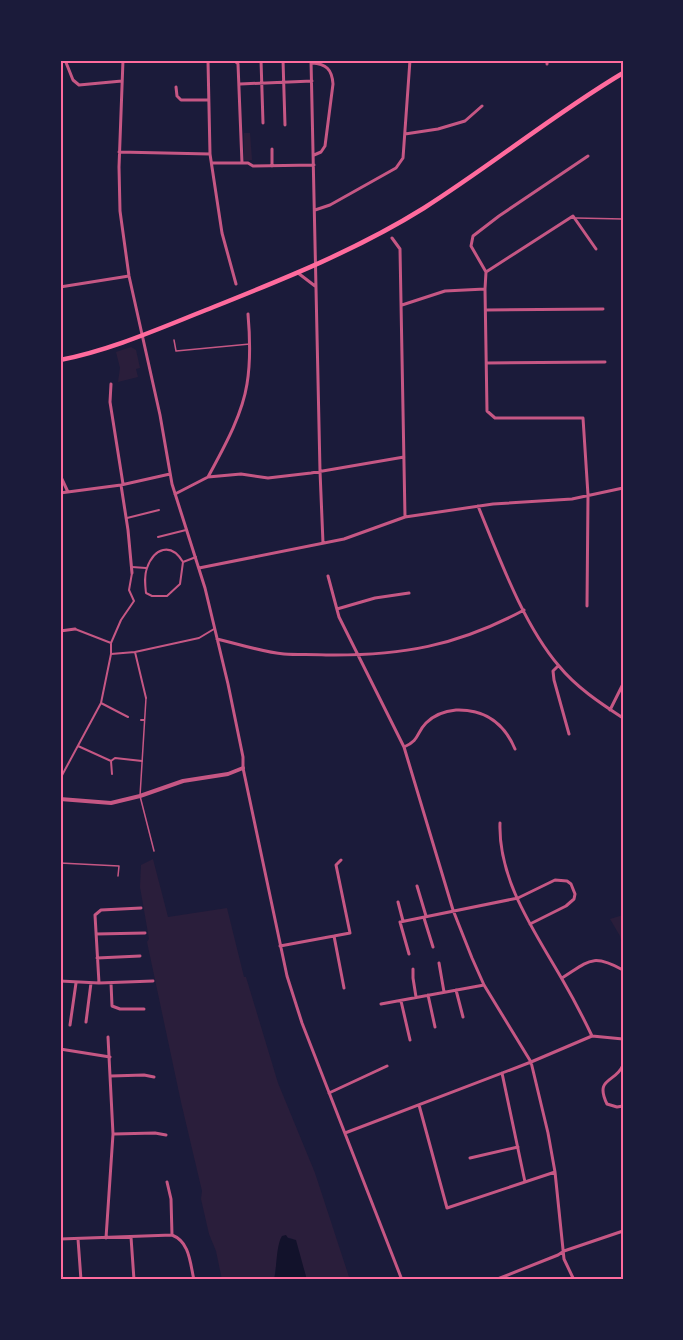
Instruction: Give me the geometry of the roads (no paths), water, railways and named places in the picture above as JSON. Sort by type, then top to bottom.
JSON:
[{"type":"main road","points":[[60,360],[102,350],[141,336],[317,265],[379,234],[422,209],[569,106],[623,73]]},
{"type":"street","points":[[65,60],[73,80],[79,85],[122,81]]},
{"type":"street","points":[[123,60],[119,152],[120,210],[129,276],[160,415],[170,474],[196,557],[217,639],[287,976],[329,1093],[402,1280]]},
{"type":"street","points":[[236,284],[222,233],[210,154],[208,61],[234,60],[238,64],[242,163]]},
{"type":"street","points":[[261,60],[263,123]]},
{"type":"street","points":[[283,60],[285,125]]},
{"type":"street","points":[[315,210],[330,205],[396,168],[403,158],[410,60]]},
{"type":"street","points":[[313,155],[319,154],[324,146],[333,84],[328,68],[312,62],[313,155],[317,265],[320,471],[324,543]]},
{"type":"street","points":[[240,84],[312,81]]},
{"type":"street","points":[[176,87],[177,96],[181,100],[209,100]]},
{"type":"street","points":[[405,134],[438,129],[465,121],[482,106]]},
{"type":"street","points":[[272,149],[272,166]]},
{"type":"street","points":[[119,152],[210,154]]},
{"type":"street","points":[[588,156],[499,216],[473,236],[471,246],[486,272],[487,411],[495,418],[583,418],[588,495],[588,606]]},
{"type":"street","points":[[212,163],[248,163],[253,166],[314,165]]},
{"type":"street","points":[[486,272],[573,216],[596,249]]},
{"type":"street","points":[[392,237],[400,249],[405,517]]},
{"type":"street","points":[[298,273],[316,287]]},
{"type":"street","points":[[60,287],[129,276]]},
{"type":"street","points":[[401,306],[445,291],[485,289]]},
{"type":"street","points":[[486,310],[603,309]]},
{"type":"street","points":[[208,477],[231,434],[247,386],[251,344],[248,314]]},
{"type":"street","points":[[487,363],[605,362]]},
{"type":"street","points":[[60,779],[101,703],[111,654],[111,643],[121,620],[134,601],[129,590],[132,567],[110,402],[111,384]]},
{"type":"street","points":[[175,494],[208,477],[241,474],[268,478],[404,457]]},
{"type":"street","points":[[60,493],[122,485],[170,474]]},
{"type":"street","points":[[60,475],[68,492]]},
{"type":"street","points":[[199,568],[344,539],[405,517],[478,506],[572,499],[623,488]]},
{"type":"street","points":[[478,506],[524,610],[558,666],[582,689],[623,718]]},
{"type":"street","points":[[127,518],[159,510]]},
{"type":"street","points":[[158,537],[186,530]]},
{"type":"street","points":[[171,549],[177,552],[183,562],[180,584],[167,597],[160,598],[146,593],[144,581],[146,568],[155,555],[161,550],[171,549]]},
{"type":"street","points":[[183,562],[196,557]]},
{"type":"street","points":[[132,567],[146,568]]},
{"type":"street","points":[[328,576],[337,609],[357,655],[404,747],[453,910],[484,985],[531,1062],[555,1172],[564,1259],[574,1280]]},
{"type":"street","points":[[337,609],[375,598],[409,593]]},
{"type":"street","points":[[217,639],[283,654],[357,655],[401,652],[436,646],[496,625],[524,610]]},
{"type":"street","points":[[60,631],[75,629],[111,643]]},
{"type":"street","points":[[111,654],[135,652],[199,638],[214,630]]},
{"type":"street","points":[[135,652],[146,698]]},
{"type":"street","points":[[558,666],[553,671],[554,680],[569,734]]},
{"type":"street","points":[[610,710],[623,684]]},
{"type":"street","points":[[101,703],[128,717]]},
{"type":"street","points":[[404,747],[415,742],[426,723],[444,711],[465,710],[482,713],[494,720],[509,735],[515,749]]},
{"type":"street","points":[[78,746],[111,761]]},
{"type":"street","points":[[111,761],[115,758],[142,761]]},
{"type":"street","points":[[111,761],[112,774]]},
{"type":"street","points":[[60,799],[105,804],[140,796],[183,781],[228,774],[243,768]]},
{"type":"street","points":[[500,823],[500,840],[518,898],[592,1036]]},
{"type":"street","points":[[280,946],[350,933],[336,865],[341,860]]},
{"type":"street","points":[[409,954],[400,922],[518,898],[555,880],[567,881],[574,890],[573,899],[566,906],[530,924]]},
{"type":"street","points":[[417,886],[433,948]]},
{"type":"street","points":[[398,902],[404,921]]},
{"type":"street","points":[[99,983],[95,915],[100,910],[141,908]]},
{"type":"street","points":[[96,934],[145,933]]},
{"type":"street","points":[[334,936],[344,988]]},
{"type":"street","points":[[97,958],[140,956]]},
{"type":"street","points":[[562,978],[590,960],[610,962],[623,970]]},
{"type":"street","points":[[439,963],[444,992]]},
{"type":"street","points":[[413,969],[412,978],[416,998]]},
{"type":"street","points":[[60,981],[99,983],[153,981]]},
{"type":"street","points":[[111,982],[112,1006],[120,1009],[144,1009]]},
{"type":"street","points":[[70,1025],[76,983]]},
{"type":"street","points":[[86,1022],[91,983]]},
{"type":"street","points":[[381,1004],[484,985]]},
{"type":"street","points":[[456,990],[463,1017]]},
{"type":"street","points":[[428,995],[435,1026]]},
{"type":"street","points":[[401,1000],[410,1040]]},
{"type":"street","points":[[345,1132],[531,1062],[592,1036],[623,1039]]},
{"type":"street","points":[[106,1238],[113,1134],[108,1037]]},
{"type":"street","points":[[60,1049],[110,1057]]},
{"type":"street","points":[[623,1065],[621,1071],[607,1080],[603,1089],[607,1104],[623,1106]]},
{"type":"street","points":[[329,1093],[387,1066]]},
{"type":"street","points":[[502,1073],[525,1182]]},
{"type":"street","points":[[111,1076],[154,1077]]},
{"type":"street","points":[[419,1105],[447,1208],[555,1172]]},
{"type":"street","points":[[113,1134],[166,1135]]},
{"type":"street","points":[[470,1158],[518,1147]]},
{"type":"street","points":[[167,1182],[171,1199],[172,1235]]},
{"type":"street","points":[[495,1280],[558,1256],[564,1251],[623,1231]]},
{"type":"street","points":[[60,1239],[172,1235],[179,1238],[186,1246],[194,1280]]},
{"type":"street","points":[[131,1237],[134,1280]]},
{"type":"street","points":[[78,1239],[81,1280]]},
{"type":"lane","points":[[575,218],[623,219]]},
{"type":"lane","points":[[174,340],[176,351],[251,344]]},
{"type":"lane","points":[[146,698],[140,796],[154,850]]},
{"type":"lane","points":[[60,863],[119,866],[118,876]]}]
